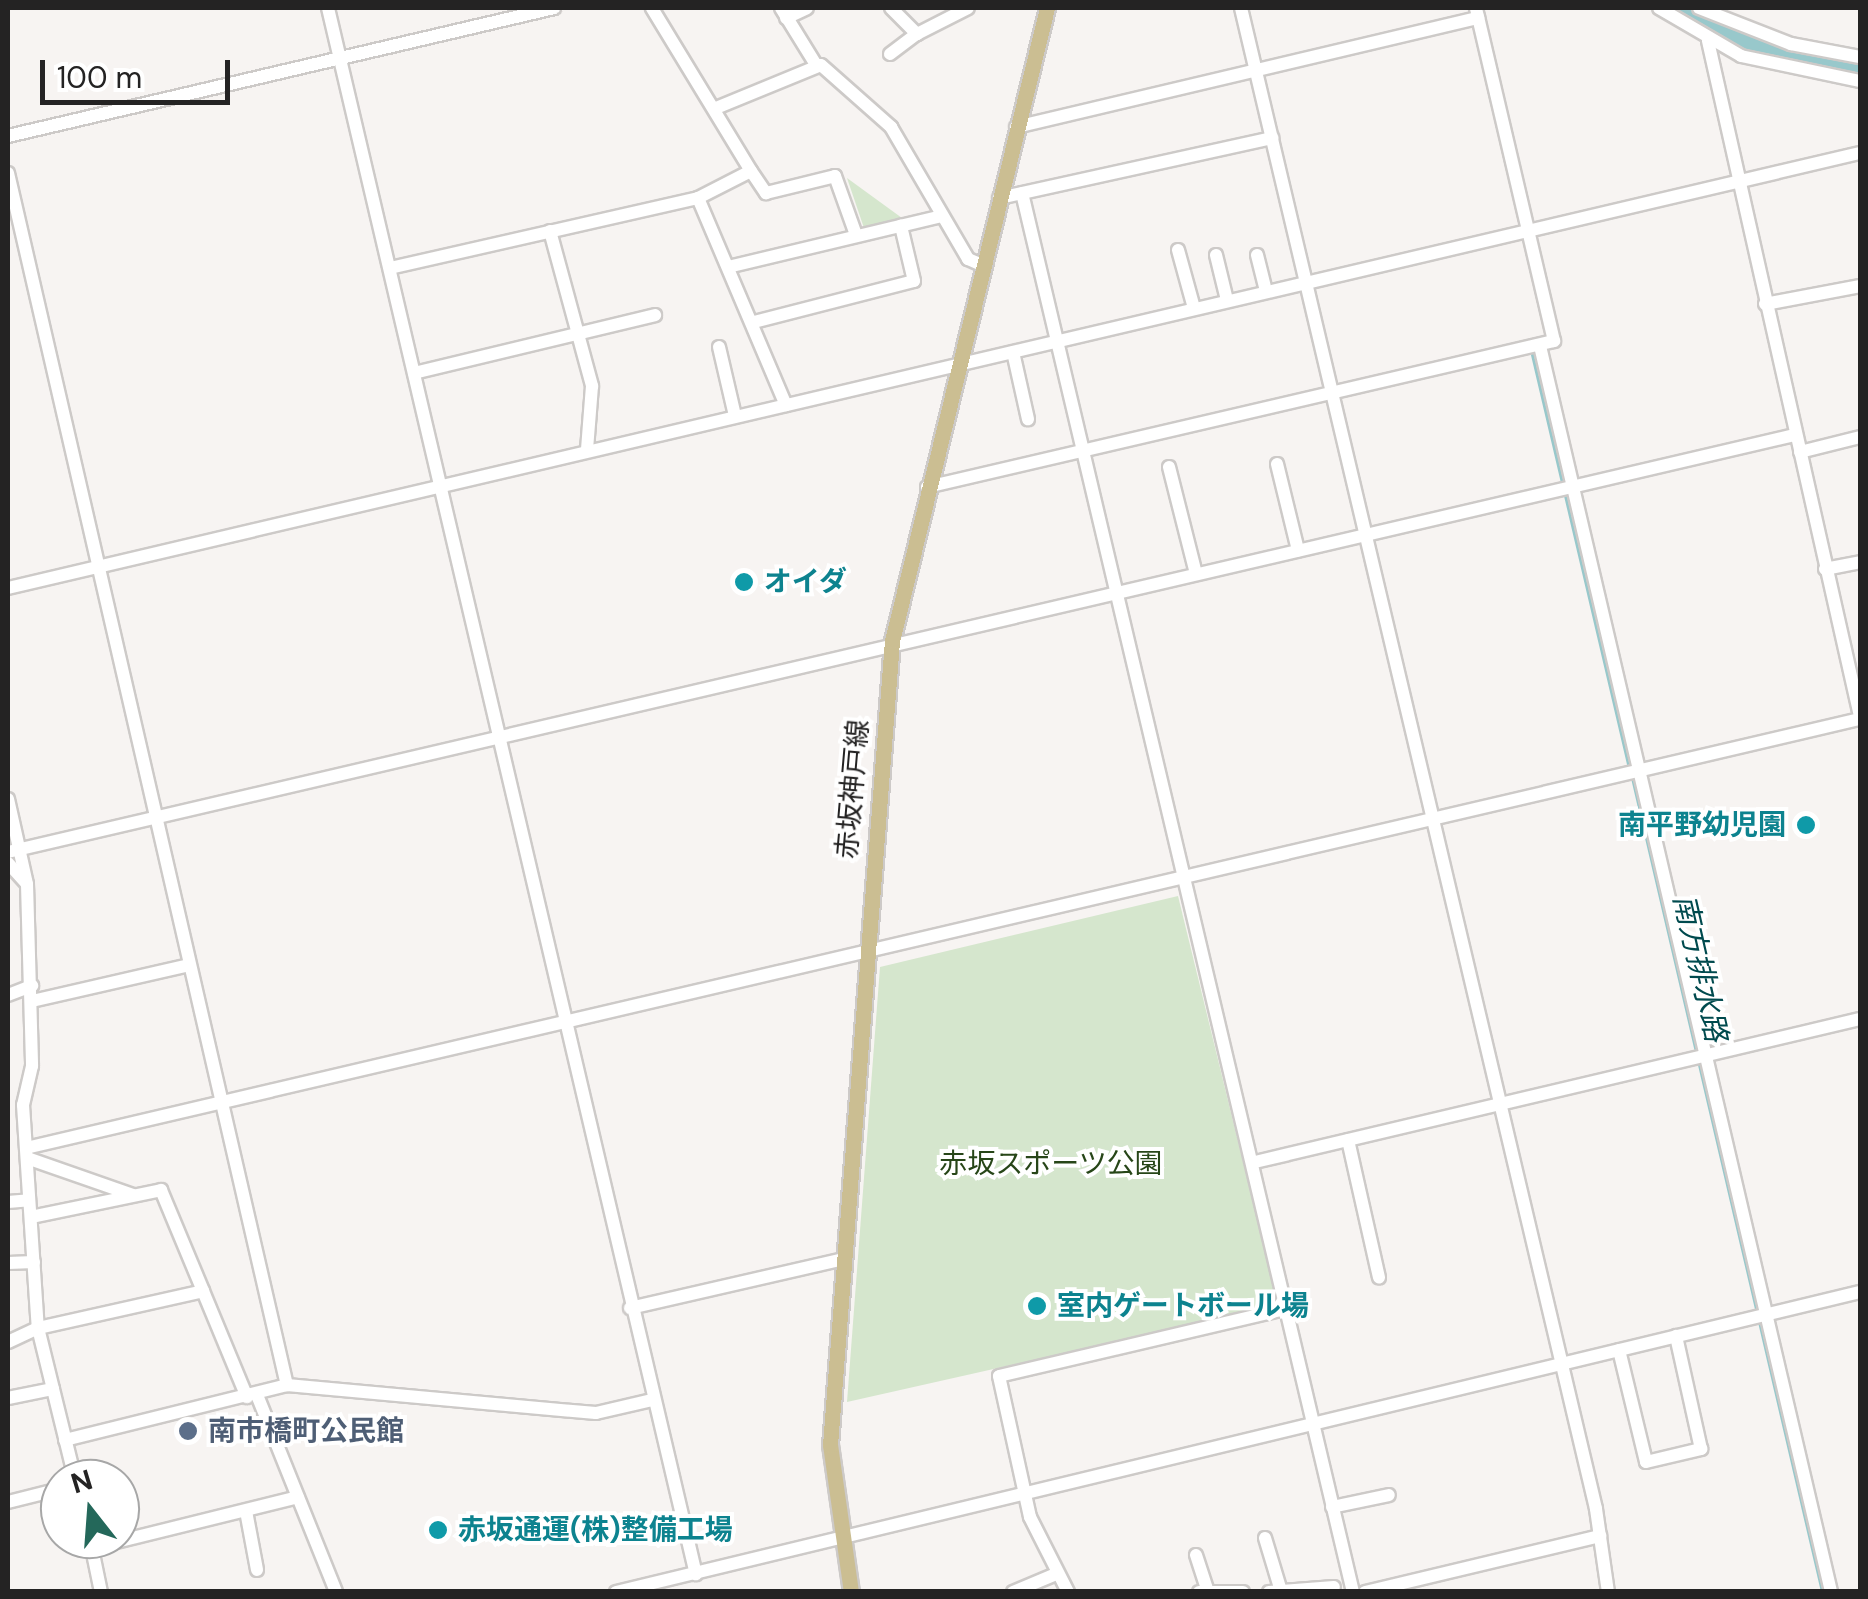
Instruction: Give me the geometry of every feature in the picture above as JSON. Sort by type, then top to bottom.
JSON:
[{"type":"main road","name":"赤坂神戸線","points":[[850,1592],[830,1445],[863,954],[892,642],[1047,8]]},
{"type":"street","points":[[328,8],[630,1308],[696,1574]]},
{"type":"street","points":[[8,136],[554,8]]},
{"type":"street","points":[[652,8],[766,193],[835,176],[856,235]]},
{"type":"street","points":[[806,8],[783,13],[814,63],[891,128],[968,258],[982,265]]},
{"type":"street","points":[[891,8],[918,34]]},
{"type":"street","points":[[1240,8],[1562,1364],[1600,1536],[1608,1592]]},
{"type":"street","points":[[1658,8],[1708,42],[1741,56],[1860,80]]},
{"type":"street","points":[[1699,8],[1791,44],[1860,57]]},
{"type":"street","points":[[890,54],[962,9]]},
{"type":"street","points":[[928,487],[1554,341],[1477,12],[1257,70],[1016,127]]},
{"type":"street","points":[[26,1153],[1860,718],[1708,42]]},
{"type":"street","points":[[716,108],[814,63]]},
{"type":"street","points":[[999,198],[1272,138]]},
{"type":"street","points":[[8,588],[1860,153]]},
{"type":"street","points":[[390,268],[698,198],[751,172]]},
{"type":"street","points":[[8,174],[287,1386]]},
{"type":"street","points":[[1022,193],[1255,1162],[1284,1309],[1352,1589],[1269,1592]]},
{"type":"street","points":[[698,198],[754,322],[786,405]]},
{"type":"street","points":[[728,267],[942,216]]},
{"type":"street","points":[[754,322],[914,281],[901,226]]},
{"type":"street","points":[[550,231],[592,386],[587,450]]},
{"type":"street","points":[[1178,250],[1194,308]]},
{"type":"street","points":[[1216,255],[1227,300]]},
{"type":"street","points":[[1258,255],[1266,291]]},
{"type":"street","points":[[1765,304],[1860,286]]},
{"type":"street","points":[[414,373],[656,316]]},
{"type":"street","points":[[1540,346],[1706,1055],[1762,1316],[1831,1592]]},
{"type":"street","points":[[720,348],[735,416]]},
{"type":"street","points":[[1013,352],[1028,419]]},
{"type":"street","points":[[13,850],[500,738],[892,642],[1795,435]]},
{"type":"street","points":[[1800,452],[1860,437]]},
{"type":"street","points":[[1277,464],[1298,550]]},
{"type":"street","points":[[1168,466],[1196,574]]},
{"type":"street","points":[[1825,569],[1860,562]]},
{"type":"street","points":[[8,799],[13,850],[26,884],[32,993],[26,1153],[38,1328],[69,1459]]},
{"type":"street","points":[[8,863],[26,884]]},
{"type":"street","points":[[8,995],[189,965]]},
{"type":"street","points":[[1255,1162],[1860,1019]]},
{"type":"street","points":[[1348,1140],[1379,1278]]},
{"type":"street","points":[[26,1153],[136,1196]]},
{"type":"street","points":[[31,1217],[160,1190],[298,1497],[336,1592]]},
{"type":"street","points":[[8,1202],[30,1200]]},
{"type":"street","points":[[630,1308],[840,1260]]},
{"type":"street","points":[[8,1263],[34,1262]]},
{"type":"street","points":[[8,1342],[38,1328],[203,1291]]},
{"type":"street","points":[[616,1591],[1026,1489],[1860,1292]]},
{"type":"street","points":[[1068,1592],[1030,1517],[1000,1376],[1284,1309]]},
{"type":"street","points":[[1619,1350],[1646,1462],[1683,1454],[1702,1449],[1676,1336]]},
{"type":"street","points":[[65,1440],[287,1386],[596,1413],[652,1400]]},
{"type":"street","points":[[8,1398],[53,1389]]},
{"type":"street","points":[[8,1502],[40,1494]]},
{"type":"street","points":[[1332,1507],[1389,1495]]},
{"type":"street","points":[[140,1534],[298,1497]]},
{"type":"street","points":[[246,1511],[257,1570]]},
{"type":"street","points":[[1365,1592],[1600,1536]]},
{"type":"street","points":[[1265,1538],[1281,1590]]},
{"type":"street","points":[[1196,1555],[1208,1591]]},
{"type":"street","points":[[94,1559],[102,1592]]},
{"type":"street","points":[[1013,1592],[1056,1574]]},
{"type":"street","points":[[1199,1592],[1243,1592]]},
{"type":"green space","points":[[847,178],[902,218],[864,228]]},
{"type":"green space","name":"赤坂スポーツ公園","points":[[1178,896],[1278,1305],[847,1402],[880,967]]},
{"type":"waterway","points":[[1674,8],[1768,54],[1860,68]]},
{"type":"waterway","name":"南方排水路","points":[[1533,355],[1630,769]]},
{"type":"waterway","name":"南方排水路","points":[[1633,778],[1823,1592]]},
{"type":"place","name":"オイダ","points":[[744,582]]},
{"type":"place","name":"南平野幼児園","points":[[1806,825]]},
{"type":"place","name":"室内ゲートボール場","points":[[1037,1306]]},
{"type":"place","name":"南市橋町公民館","points":[[188,1431]]},
{"type":"place","name":"赤坂通運(株)整備工場","points":[[438,1530]]}]
